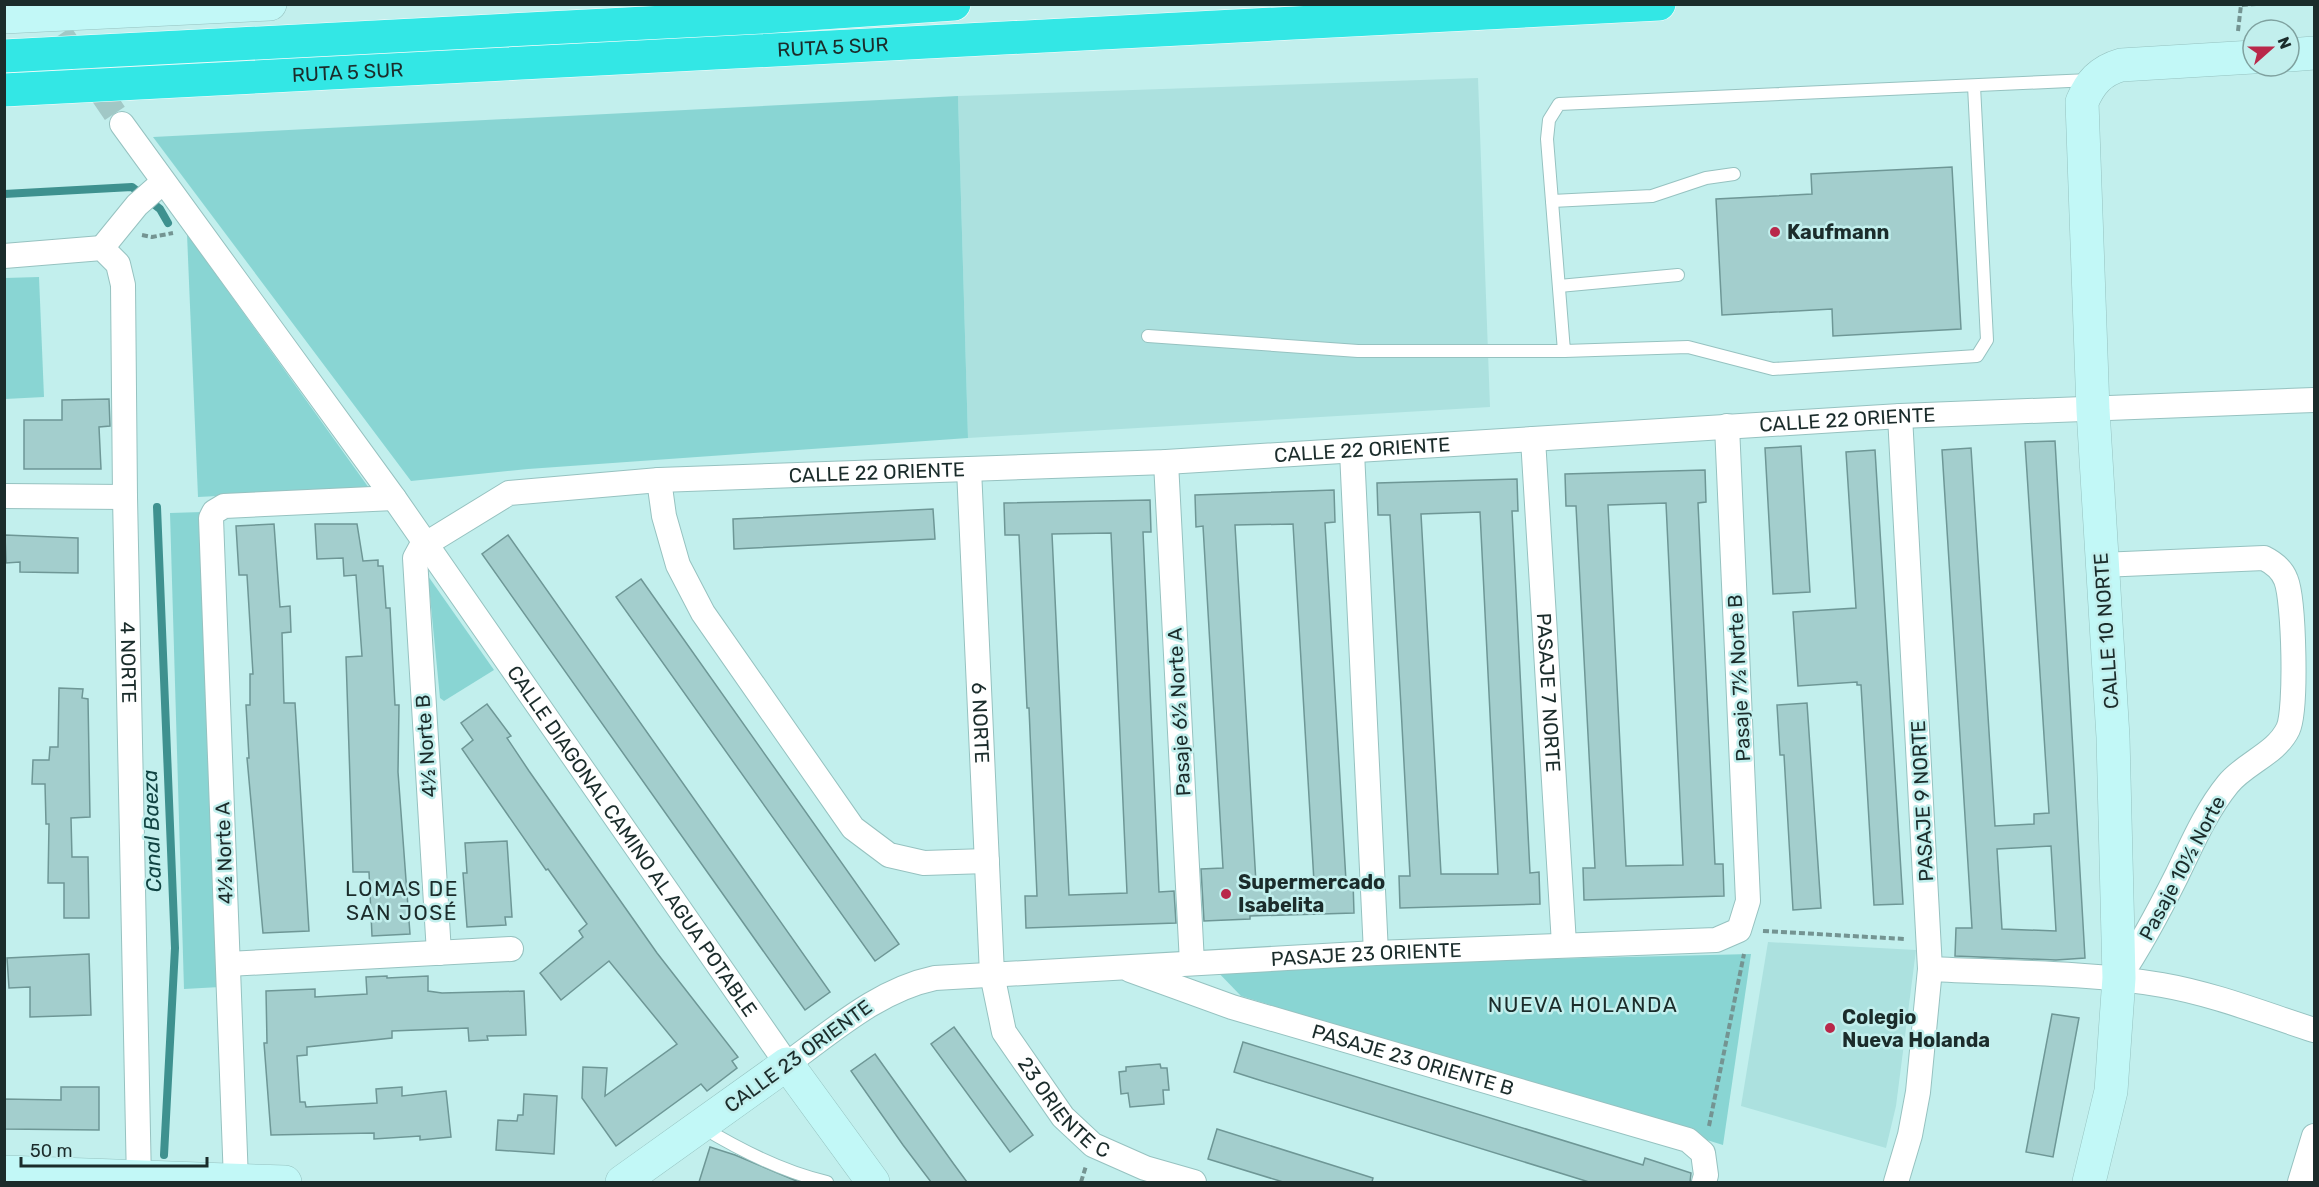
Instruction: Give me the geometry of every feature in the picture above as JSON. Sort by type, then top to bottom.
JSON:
[{"type":"highway","name":"RUTA 5 SUR","points":[[12,55],[796,15],[954,4]]},
{"type":"highway","name":"RUTA 5 SUR","points":[[4,90],[1659,4]]},
{"type":"highway","points":[[4,108],[148,82]]},
{"type":"street","points":[[4,17],[270,4]]},
{"type":"street","points":[[2094,80],[2121,65],[2241,58]]},
{"type":"street","name":"CALLE 10 NORTE","points":[[2089,1182],[2111,1091],[2119,978],[2113,737],[2093,410],[2080,116],[2082,102],[2094,80]]},
{"type":"street","name":"CALLE DIAGONAL CAMINO AL AGUA POTABLE","points":[[122,124],[151,193],[394,498],[867,1180]]},
{"type":"street","points":[[4,256],[102,248],[151,193]]},
{"type":"street","name":"4 NORTE","points":[[102,248],[118,264],[123,285],[125,497],[143,1179]]},
{"type":"street","name":"CALLE 22 ORIENTE","points":[[426,544],[509,493],[659,480],[1166,462],[1900,416],[2314,400]]},
{"type":"street","name":"PASAJE 9 NORTE","points":[[1896,1182],[1910,1135],[1918,1092],[1930,969],[1900,416]]},
{"type":"street","name":"Pasaje 7½ Norte B","points":[[1727,426],[1748,901],[1744,930]]},
{"type":"street","name":"PASAJE 7 NORTE","points":[[1533,439],[1564,944]]},
{"type":"street","points":[[1352,452],[1376,953]]},
{"type":"street","name":"Pasaje 6½ Norte A","points":[[1166,462],[1192,963]]},
{"type":"street","name":"6 NORTE","points":[[969,469],[992,974]]},
{"type":"street","points":[[659,480],[664,516],[678,565],[703,613],[853,828],[889,855],[924,863],[987,861]]},
{"type":"street","points":[[4,496],[125,497]]},
{"type":"street","name":"4½ Norte A","points":[[237,1181],[210,525],[214,512],[224,506],[394,498]]},
{"type":"street","name":"4½ Norte B","points":[[426,544],[417,552],[414,565],[439,953]]},
{"type":"street","name":"Pasaje 10½ Norte","points":[[2102,565],[2264,558],[2272,562],[2284,574],[2290,607],[2294,710],[2288,729],[2277,744],[2229,783],[2199,828],[2143,942],[2119,978]]},
{"type":"street","name":"PASAJE 23 ORIENTE","points":[[992,974],[1564,944],[1716,940],[1744,930]]},
{"type":"street","points":[[228,964],[511,949]]},
{"type":"street","name":"PASAJE 23 ORIENTE B","points":[[1122,967],[1232,1007],[1688,1140],[1704,1153]]},
{"type":"street","points":[[1930,969],[2119,978],[2196,992],[2314,1029]]},
{"type":"street","name":"CALLE 23 ORIENTE","points":[[622,1182],[890,992],[935,978],[992,974]]},
{"type":"street","name":"23 ORIENTE C","points":[[992,974],[1004,1032],[1063,1116],[1093,1145],[1145,1168],[1194,1182]]},
{"type":"street","points":[[2300,1182],[2314,1136]]},
{"type":"street","points":[[1704,1153],[1707,1175],[1704,1182]]},
{"type":"street","points":[[4,1172],[143,1179],[191,1178],[285,1182]]},
{"type":"lane","points":[[1564,351],[1548,129],[1549,120],[1559,104],[2094,80]]},
{"type":"lane","points":[[1148,336],[1358,351],[1564,351],[1688,347],[1773,369],[1977,356],[1987,340],[1974,86]]},
{"type":"lane","points":[[1552,201],[1652,196],[1706,178],[1734,174]]},
{"type":"lane","points":[[1559,286],[1678,275]]},
{"type":"lane","points":[[700,1126],[728,1143],[777,1165],[827,1182]]},
{"type":"path","points":[[2241,5],[2256,4]]},
{"type":"path","points":[[1704,1153],[1744,930],[1930,940]]},
{"type":"shaded area","points":[[1478,78],[1490,407],[968,438],[958,96]]},
{"type":"shaded area","points":[[958,96],[968,438],[528,469],[411,481],[153,137]]},
{"type":"shaded area","points":[[187,234],[369,488],[198,497]]},
{"type":"shaded area","points":[[39,277],[44,397],[5,399],[5,278]]},
{"type":"shaded area","points":[[202,512],[220,987],[184,989],[170,513]]},
{"type":"shaded area","points":[[428,576],[494,670],[444,701],[440,698]]},
{"type":"shaded area","name":"Colegio Nueva Holanda","points":[[1768,942],[1916,950],[1896,1106],[1886,1148],[1741,1106]]},
{"type":"shaded area","points":[[1751,954],[1723,1145],[1241,996],[1213,967]]},
{"type":"building","points":[[1952,167],[1961,329],[1833,336],[1832,309],[1722,315],[1716,199],[1812,194],[1811,174]]},
{"type":"building","points":[[109,399],[110,426],[99,427],[101,469],[24,469],[24,420],[62,420],[62,400]]},
{"type":"building","points":[[2055,441],[2085,958],[2056,960],[1955,956],[1956,928],[1972,928],[1942,450],[1971,448],[1995,826],[2034,824],[2034,814],[2049,813],[2025,442]],"holes":[[[2051,846],[2056,931],[2002,929],[1997,849]]]},
{"type":"building","points":[[1801,446],[1810,592],[1773,594],[1765,448]]},
{"type":"building","points":[[1875,450],[1903,904],[1874,905],[1861,685],[1857,685],[1857,682],[1798,686],[1793,612],[1856,608],[1846,452]]},
{"type":"building","points":[[1705,470],[1706,502],[1698,503],[1715,864],[1723,864],[1724,896],[1584,900],[1583,868],[1595,868],[1576,506],[1566,506],[1565,474]],"holes":[[[1666,503],[1683,865],[1626,866],[1608,505]]]},
{"type":"building","points":[[1517,479],[1518,511],[1512,511],[1530,873],[1539,872],[1540,904],[1400,908],[1399,876],[1410,876],[1401,707],[1390,515],[1378,515],[1377,483]],"holes":[[[1480,512],[1498,874],[1441,874],[1421,514]]]},
{"type":"building","points":[[1334,490],[1335,522],[1325,523],[1346,881],[1353,881],[1354,913],[1250,916],[1250,919],[1204,921],[1201,869],[1223,868],[1203,526],[1196,527],[1195,495]],"holes":[[[1293,524],[1314,882],[1256,883],[1235,525]]]},
{"type":"building","points":[[1150,500],[1151,532],[1143,532],[1159,892],[1174,891],[1176,923],[1026,928],[1025,896],[1037,896],[1029,708],[1027,708],[1019,535],[1005,535],[1004,503]],"holes":[[[1111,533],[1127,893],[1069,895],[1052,534]]]},
{"type":"building","points":[[933,509],[935,539],[734,549],[733,519]]},
{"type":"building","points":[[274,524],[280,607],[290,606],[291,632],[282,633],[284,703],[295,703],[309,931],[263,933],[247,758],[249,758],[246,705],[250,705],[250,674],[253,674],[247,575],[239,575],[236,526]]},
{"type":"building","points":[[315,524],[357,524],[363,561],[378,560],[378,566],[383,566],[386,608],[390,608],[395,705],[399,705],[398,772],[410,934],[372,936],[369,872],[353,872],[346,657],[362,656],[356,575],[344,576],[343,558],[317,559]]},
{"type":"building","points":[[5,535],[78,538],[78,573],[20,572],[20,562],[6,563]]},
{"type":"building","points":[[508,535],[830,992],[805,1010],[482,554]]},
{"type":"building","points":[[641,579],[899,944],[875,961],[616,597]]},
{"type":"building","points":[[59,688],[83,689],[82,698],[88,699],[90,817],[71,818],[72,857],[88,857],[89,918],[64,918],[64,883],[48,883],[49,824],[46,824],[45,784],[32,784],[33,760],[49,760],[50,747],[58,747]]},
{"type":"building","points":[[1807,703],[1821,908],[1793,910],[1784,755],[1780,755],[1777,705]]},
{"type":"building","points":[[487,704],[511,736],[507,738],[529,771],[657,953],[738,1057],[732,1061],[737,1068],[707,1091],[701,1084],[616,1146],[582,1098],[583,1067],[607,1068],[605,1096],[677,1044],[609,961],[561,1000],[540,973],[583,937],[579,931],[587,924],[548,869],[546,870],[462,749],[473,740],[461,723]]},
{"type":"building","points":[[507,841],[512,917],[505,917],[506,925],[467,927],[463,873],[467,873],[465,843]]},
{"type":"building","points":[[89,954],[91,1015],[30,1017],[30,987],[9,988],[7,958]]},
{"type":"building","points":[[387,976],[387,978],[428,976],[428,991],[442,993],[524,991],[526,1035],[487,1036],[488,1040],[469,1041],[468,1028],[392,1031],[392,1038],[307,1047],[307,1055],[297,1056],[300,1102],[305,1102],[306,1107],[377,1103],[376,1089],[402,1087],[402,1096],[446,1091],[451,1137],[420,1140],[420,1136],[374,1139],[374,1133],[271,1135],[264,1043],[267,1043],[266,991],[315,989],[315,997],[367,994],[366,977]]},
{"type":"building","points":[[2052,1014],[2079,1018],[2053,1157],[2026,1152]]},
{"type":"building","points":[[954,1027],[1033,1135],[1010,1152],[931,1044]]},
{"type":"building","points":[[1243,1042],[1643,1165],[1645,1158],[1691,1173],[1690,1182],[1589,1182],[1256,1079],[1234,1072]]},
{"type":"building","points":[[875,1054],[967,1182],[931,1182],[903,1145],[851,1071]]},
{"type":"building","points":[[1160,1064],[1161,1068],[1167,1068],[1169,1090],[1163,1090],[1164,1104],[1130,1107],[1128,1093],[1121,1094],[1119,1072],[1126,1071],[1126,1067]]},
{"type":"building","points":[[61,1087],[99,1087],[99,1130],[4,1129],[4,1099],[61,1100]]},
{"type":"building","points":[[524,1094],[557,1096],[554,1154],[496,1150],[498,1120],[517,1121],[518,1115],[523,1115]]},
{"type":"building","points":[[1217,1129],[1373,1178],[1372,1182],[1283,1182],[1208,1159]]},
{"type":"building","points":[[710,1147],[735,1155],[799,1182],[699,1182]]},
{"type":"waterway","name":"Canal Baeza","points":[[4,194],[132,187],[160,209],[168,223]]},
{"type":"waterway","name":"Canal Baeza","points":[[157,507],[175,948],[164,1155]]},
{"type":"tunnel","points":[[41,4],[122,124]]},
{"type":"place","name":"Kaufmann","points":[[1775,232]]},
{"type":"place","name":"Supermercado Isabelita","points":[[1226,894]]},
{"type":"place","name":"Colegio Nueva Holanda","points":[[1830,1028]]},
{"type":"district","name":"LOMAS DE SAN JOSÉ","points":[[402,901]]},
{"type":"district","name":"NUEVA HOLANDA","points":[[1583,1005]]}]
